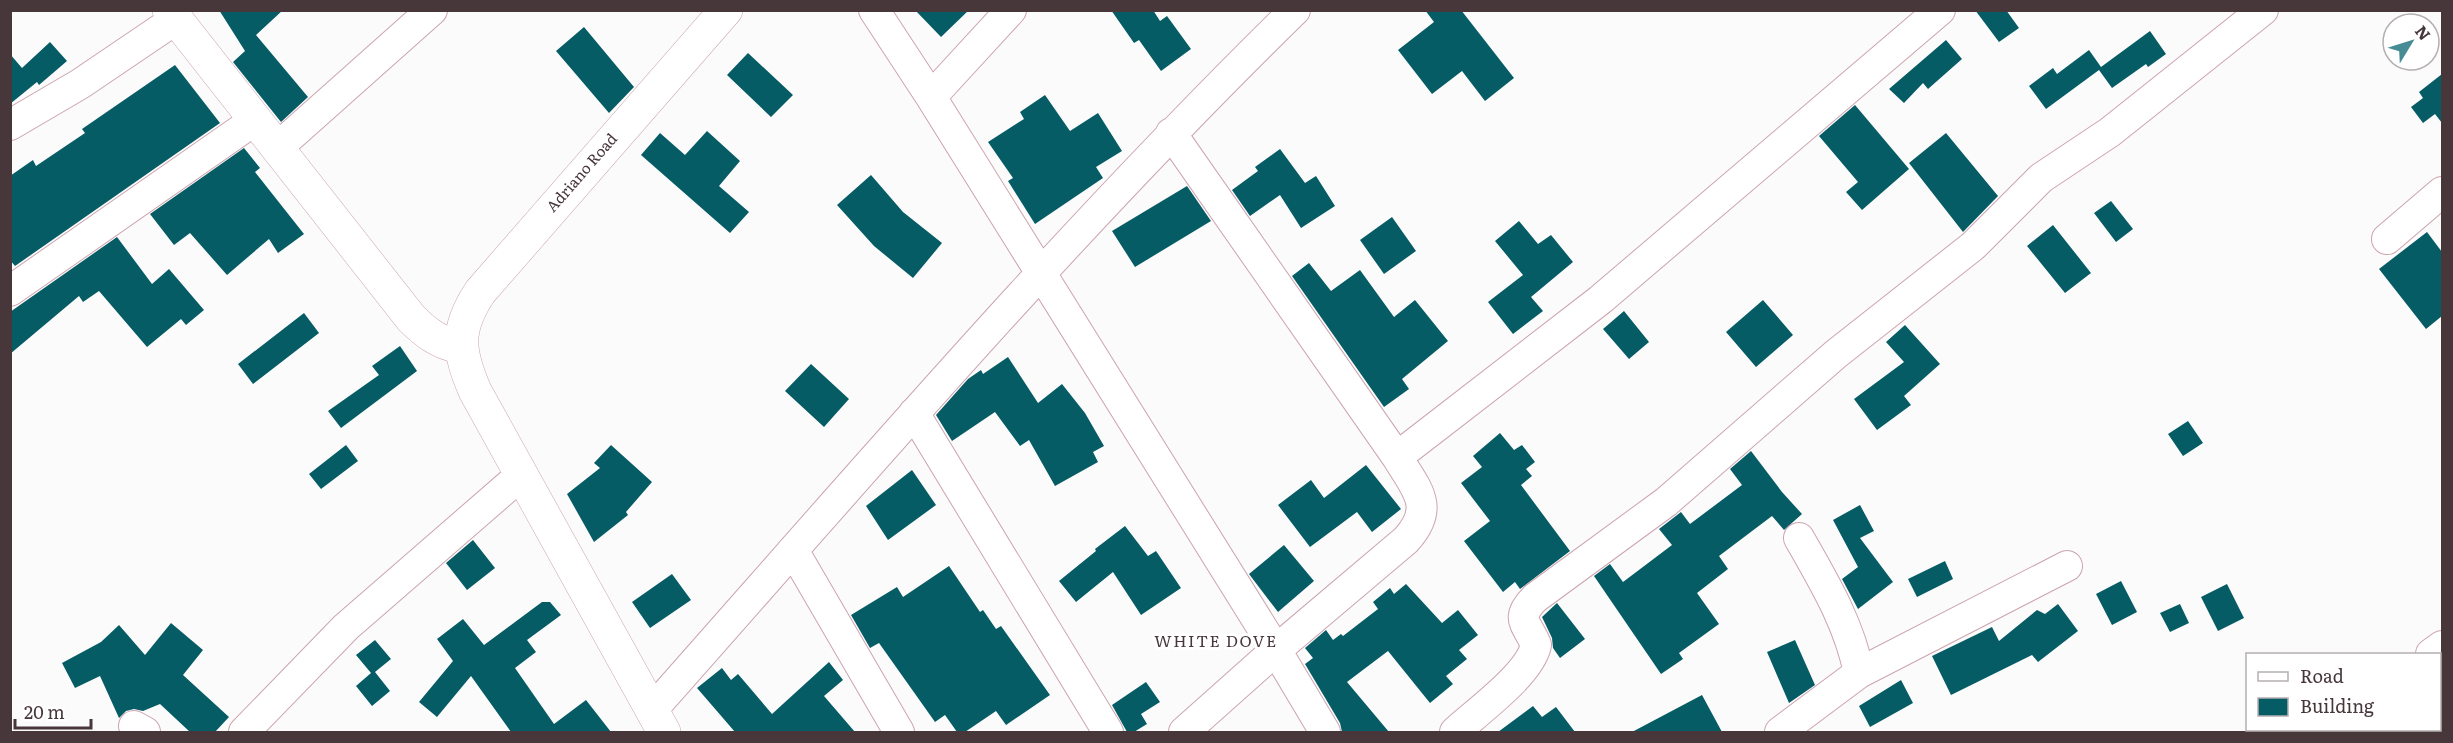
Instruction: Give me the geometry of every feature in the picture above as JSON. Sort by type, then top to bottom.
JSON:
[{"type":"street","points":[[277,148],[432,10]]},
{"type":"street","name":"Adriano Road","points":[[460,347],[469,309],[480,292],[726,10]]},
{"type":"street","points":[[874,10],[1041,272],[1325,732]]},
{"type":"street","points":[[931,97],[1011,10]]},
{"type":"street","points":[[10,125],[80,84],[173,15],[411,318],[445,344],[460,347],[475,391],[658,721],[793,550],[914,413],[1171,133],[1295,10]]},
{"type":"street","points":[[1397,457],[1600,300],[1940,10]]},
{"type":"street","points":[[1455,732],[1524,668],[1534,654],[1536,645],[1523,622],[1523,615],[1535,598],[1666,502],[1836,354],[1973,246],[2041,178],[2110,132],[2263,10]]},
{"type":"street","points":[[10,291],[255,120]]},
{"type":"street","points":[[1171,133],[1397,457],[1419,493],[1424,509],[1420,523],[1406,540],[1276,650],[1184,732]]},
{"type":"street","points":[[2387,239],[2442,192]]},
{"type":"street","points":[[914,413],[1108,732]]},
{"type":"street","points":[[244,732],[346,627],[521,475]]},
{"type":"street","points":[[1799,538],[1842,618],[1854,647],[1859,673]]},
{"type":"street","points":[[793,550],[899,732]]},
{"type":"street","points":[[1780,732],[1859,673],[2067,566]]},
{"type":"building","points":[[219,10],[283,10],[256,35],[308,97],[281,122],[233,62],[245,51]]},
{"type":"building","points":[[915,10],[969,10],[941,37]]},
{"type":"building","points":[[1111,10],[1153,10],[1160,21],[1167,16],[1191,49],[1161,71],[1139,40],[1134,43]]},
{"type":"building","points":[[1425,10],[1461,10],[1514,78],[1485,101],[1462,71],[1432,94],[1398,50],[1434,22]]},
{"type":"building","points":[[1975,10],[2006,10],[2019,28],[1999,42]]},
{"type":"building","points":[[584,27],[634,87],[609,113],[556,51]]},
{"type":"building","points":[[2150,31],[2166,54],[2148,67],[2146,64],[2112,88],[2099,70],[2046,109],[2029,86],[2053,68],[2057,74],[2089,50],[2101,67]]},
{"type":"building","points":[[1946,40],[1962,59],[1928,89],[1923,83],[1904,103],[1889,89]]},
{"type":"building","points":[[50,42],[67,61],[39,85],[37,82],[10,104],[10,54],[22,68]]},
{"type":"building","points":[[748,53],[793,95],[771,117],[727,75]]},
{"type":"building","points":[[175,65],[220,123],[15,266],[10,260],[10,176],[33,160],[36,166],[85,133],[82,129]]},
{"type":"building","points":[[2442,74],[2442,123],[2435,114],[2423,123],[2411,107],[2423,98],[2419,92]]},
{"type":"building","points":[[1045,95],[1070,131],[1098,113],[1122,151],[1096,167],[1103,178],[1035,224],[1008,181],[1013,178],[988,142],[1024,119],[1020,112]]},
{"type":"building","points":[[1855,105],[1909,169],[1862,210],[1846,192],[1858,182],[1819,136]]},
{"type":"building","points":[[707,131],[740,161],[719,186],[749,212],[730,233],[641,155],[660,133],[685,155]]},
{"type":"building","points":[[1946,133],[1998,196],[1963,232],[1909,163]]},
{"type":"building","points":[[244,148],[260,168],[255,172],[304,234],[278,253],[269,239],[227,275],[190,233],[174,245],[150,214]]},
{"type":"building","points":[[1280,149],[1305,183],[1316,176],[1335,206],[1301,228],[1280,195],[1250,216],[1232,190],[1258,171],[1255,167]]},
{"type":"building","points":[[871,175],[903,212],[942,243],[913,278],[874,246],[837,205]]},
{"type":"building","points":[[1187,186],[1211,221],[1135,267],[1112,231]]},
{"type":"building","points":[[2111,201],[2133,229],[2116,242],[2094,213]]},
{"type":"building","points":[[1392,217],[1416,251],[1384,274],[1360,240]]},
{"type":"building","points":[[1519,221],[1538,244],[1551,235],[1573,262],[1531,297],[1543,311],[1513,334],[1488,302],[1523,275],[1495,241]]},
{"type":"building","points":[[2053,225],[2091,273],[2065,293],[2027,246]]},
{"type":"building","points":[[2427,232],[2442,252],[2442,316],[2426,329],[2379,269]]},
{"type":"building","points":[[117,237],[152,284],[169,269],[204,310],[186,325],[181,319],[147,347],[99,291],[83,302],[79,296],[10,354],[10,312]]},
{"type":"building","points":[[1309,263],[1331,291],[1360,270],[1394,317],[1415,300],[1448,341],[1402,379],[1409,389],[1384,407],[1292,276]]},
{"type":"building","points":[[1763,300],[1793,335],[1756,367],[1726,332]]},
{"type":"building","points":[[1624,311],[1649,342],[1629,359],[1603,329]]},
{"type":"building","points":[[304,313],[319,333],[253,384],[238,364]]},
{"type":"building","points":[[1905,325],[1940,364],[1904,396],[1911,405],[1877,430],[1854,399],[1904,362],[1886,342]]},
{"type":"building","points":[[400,346],[417,371],[341,428],[328,411],[379,375],[372,366]]},
{"type":"building","points":[[1008,357],[1038,403],[1062,384],[1085,413],[1104,446],[1093,452],[1098,462],[1055,486],[1029,440],[1020,446],[995,412],[952,441],[936,415],[968,379],[981,370],[983,374]]},
{"type":"building","points":[[811,364],[849,399],[824,427],[785,391]]},
{"type":"building","points":[[2188,421],[2203,443],[2183,456],[2168,434]]},
{"type":"building","points":[[1500,433],[1514,450],[1522,445],[1535,462],[1526,469],[1532,476],[1521,485],[1570,551],[1520,589],[1515,582],[1503,592],[1464,541],[1490,521],[1461,483],[1482,467],[1473,456]]},
{"type":"building","points":[[346,445],[358,461],[321,489],[309,474]]},
{"type":"building","points":[[611,445],[652,482],[626,512],[628,515],[594,542],[567,494],[600,468],[594,463]]},
{"type":"building","points":[[1751,451],[1802,514],[1784,530],[1772,516],[1719,556],[1728,569],[1697,593],[1719,624],[1679,653],[1683,659],[1661,674],[1594,576],[1610,564],[1623,582],[1672,545],[1659,529],[1681,512],[1690,524],[1742,485],[1730,469]]},
{"type":"building","points":[[1366,465],[1401,509],[1372,532],[1357,512],[1310,547],[1278,505],[1311,480],[1324,498]]},
{"type":"building","points":[[912,470],[936,505],[888,540],[866,506]]},
{"type":"building","points":[[1860,505],[1874,531],[1860,538],[1893,582],[1858,609],[1842,579],[1858,567],[1833,520]]},
{"type":"building","points":[[1125,526],[1148,556],[1156,551],[1181,588],[1141,615],[1113,572],[1076,602],[1059,581]]},
{"type":"building","points":[[473,540],[495,568],[467,590],[446,563]]},
{"type":"building","points":[[1284,545],[1314,581],[1278,612],[1249,574]]},
{"type":"building","points":[[1945,561],[1953,579],[1917,597],[1908,579]]},
{"type":"building","points":[[949,566],[980,612],[983,610],[996,629],[1001,626],[1050,695],[1006,725],[996,711],[965,732],[957,732],[945,715],[935,722],[879,643],[870,648],[851,615],[897,587],[903,597]]},
{"type":"building","points":[[672,574],[691,600],[650,628],[632,602]]},
{"type":"building","points":[[2121,581],[2137,612],[2112,625],[2096,594]]},
{"type":"building","points":[[1406,584],[1442,623],[1458,610],[1478,635],[1459,650],[1467,659],[1446,676],[1453,684],[1430,703],[1388,651],[1347,682],[1389,732],[1342,732],[1340,723],[1305,664],[1313,658],[1305,648],[1326,630],[1333,640],[1341,634],[1343,636],[1378,609],[1373,602],[1390,588],[1394,594]]},
{"type":"building","points":[[2227,584],[2244,618],[2218,631],[2201,597]]},
{"type":"building","points":[[542,602],[550,602],[561,615],[527,640],[536,652],[515,668],[554,724],[586,700],[611,732],[511,732],[471,676],[437,717],[419,702],[453,661],[437,639],[463,619],[484,645]]},
{"type":"building","points":[[1557,603],[1585,639],[1560,658],[1553,648],[1552,638],[1542,617]]},
{"type":"building","points":[[2058,604],[2078,631],[2038,662],[2032,655],[1951,695],[1932,656],[1992,627],[1999,641],[2037,610],[2045,614]]},
{"type":"building","points":[[2180,604],[2189,623],[2170,632],[2160,613]]},
{"type":"building","points":[[171,623],[203,650],[183,675],[229,717],[215,732],[190,732],[160,704],[143,711],[134,709],[126,711],[119,718],[100,676],[75,688],[62,663],[101,642],[119,625],[145,655]]},
{"type":"building","points":[[375,640],[391,659],[375,672],[390,691],[372,706],[356,686],[371,673],[356,655]]},
{"type":"building","points":[[1795,640],[1815,685],[1789,703],[1767,652]]},
{"type":"building","points":[[829,662],[843,680],[824,696],[855,732],[735,732],[697,688],[722,668],[731,680],[738,674],[772,714]]},
{"type":"building","points":[[1901,680],[1913,703],[1870,727],[1859,706]]},
{"type":"building","points":[[1146,682],[1160,702],[1141,714],[1147,724],[1134,732],[1127,732],[1112,705]]},
{"type":"building","points":[[1702,695],[1722,732],[1632,732]]},
{"type":"building","points":[[1533,706],[1542,717],[1556,707],[1575,732],[1498,732]]},
{"type":"district","name":"WHITE DOVE","points":[[1216,641]]}]
